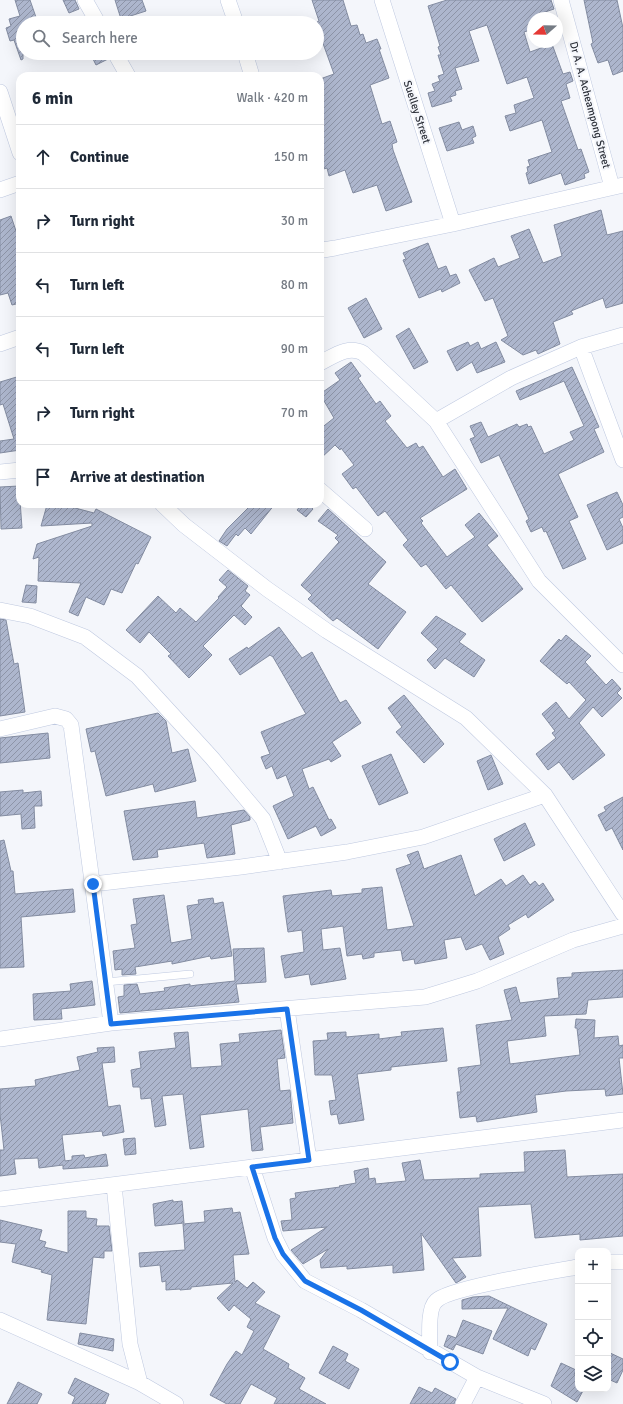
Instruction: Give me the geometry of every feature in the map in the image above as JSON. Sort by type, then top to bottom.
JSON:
[{"type":"street","points":[[85,0],[94,16]]},
{"type":"street","points":[[228,0],[234,16]]},
{"type":"street","name":"Suelley Street","points":[[382,0],[453,224]]},
{"type":"street","name":"Dr A. A. Acheampong Street","points":[[561,0],[618,186]]},
{"type":"street","points":[[119,60],[126,72]]},
{"type":"street","points":[[247,60],[251,72]]},
{"type":"street","points":[[0,92],[16,141]]},
{"type":"street","points":[[0,190],[16,185]]},
{"type":"street","points":[[324,250],[453,224],[618,186]]},
{"type":"street","points":[[436,421],[511,378],[581,347],[623,335]]},
{"type":"street","points":[[0,344],[16,338]]},
{"type":"street","points":[[581,347],[623,460]]},
{"type":"street","points":[[324,361],[347,350],[356,349],[363,353],[436,421],[539,581],[623,665]]},
{"type":"street","points":[[0,472],[16,470]]},
{"type":"street","points":[[324,494],[364,529]]},
{"type":"street","points":[[166,508],[184,525],[267,589],[321,627],[466,718],[545,795],[623,914]]},
{"type":"street","points":[[0,610],[30,616],[85,637],[137,676],[212,758],[263,819],[280,862]]},
{"type":"street","points":[[0,729],[55,716],[66,719],[71,725],[111,1024]]},
{"type":"street","points":[[93,884],[280,862],[347,852],[423,837],[545,795]]},
{"type":"street","points":[[0,1039],[111,1024],[425,997],[477,981],[573,940],[623,926]]},
{"type":"street","points":[[287,1009],[309,1160]]},
{"type":"street","points":[[0,1199],[623,1120]]},
{"type":"street","points":[[252,1167],[275,1238],[283,1254],[305,1281],[361,1310],[430,1352],[476,1377],[544,1404]]},
{"type":"street","points":[[114,1185],[130,1344],[140,1383]]},
{"type":"street","points":[[611,1262],[623,1262]]},
{"type":"street","points":[[430,1352],[431,1313],[435,1301],[447,1295],[516,1278],[575,1268]]},
{"type":"street","points":[[0,1320],[140,1383],[176,1404]]},
{"type":"street","points":[[463,1404],[476,1377]]},
{"type":"lane","points":[[106,982],[190,974]]},
{"type":"building","points":[[15,0],[30,0],[36,16],[20,16]]},
{"type":"building","points":[[63,0],[75,0],[79,9],[69,13]]},
{"type":"building","points":[[115,0],[142,0],[146,11],[130,16],[120,16]]},
{"type":"building","points":[[312,0],[343,0],[351,26],[357,25],[360,35],[363,34],[366,43],[377,39],[389,78],[370,85],[382,124],[390,121],[397,142],[392,144],[393,150],[412,202],[386,211],[377,185],[353,193],[345,170],[329,176],[327,168],[324,169],[324,78],[334,74],[324,46],[324,16],[317,16]]},
{"type":"building","points":[[447,0],[551,0],[554,9],[545,12],[527,12],[527,31],[524,32],[527,48],[529,48],[530,52],[541,48],[553,48],[563,74],[570,72],[573,81],[566,84],[570,98],[561,101],[578,150],[581,149],[589,172],[584,174],[585,178],[565,185],[561,173],[529,184],[526,173],[528,172],[527,167],[530,166],[528,160],[552,152],[542,120],[510,131],[505,116],[516,113],[514,105],[534,98],[527,77],[507,84],[487,25],[469,31],[479,61],[455,68],[462,89],[455,91],[456,95],[450,97],[452,101],[432,107],[428,93],[435,91],[432,84],[440,81],[438,76],[444,74],[438,55],[441,55],[438,47],[440,46],[428,6]]},
{"type":"building","points":[[584,0],[617,0],[623,28],[623,71],[613,75],[608,60],[598,63],[591,44],[593,43]]},
{"type":"building","points":[[16,17],[16,46],[14,40],[10,41],[6,28],[11,26],[9,19]]},
{"type":"building","points":[[94,60],[106,60],[96,65]]},
{"type":"building","points":[[459,122],[462,130],[473,126],[476,136],[472,138],[474,143],[447,151],[439,128]]},
{"type":"building","points":[[601,210],[607,235],[623,231],[623,303],[606,308],[603,298],[571,311],[573,314],[553,322],[560,344],[538,354],[536,350],[523,355],[501,340],[508,336],[493,298],[485,301],[469,270],[494,258],[498,267],[520,258],[511,236],[529,229],[543,263],[562,256],[554,225]]},
{"type":"building","points":[[11,216],[16,231],[16,304],[12,305],[8,293],[0,295],[0,220]]},
{"type":"building","points":[[428,243],[438,269],[446,266],[450,276],[456,274],[460,283],[442,292],[441,289],[419,298],[403,260],[406,259],[403,253]]},
{"type":"building","points":[[366,298],[382,329],[364,338],[348,308]]},
{"type":"building","points":[[409,328],[428,362],[414,369],[396,336]]},
{"type":"building","points":[[468,342],[470,346],[478,342],[481,349],[496,342],[505,362],[477,373],[472,362],[457,371],[447,351]]},
{"type":"building","points":[[351,362],[361,376],[358,378],[376,404],[380,401],[391,416],[385,421],[407,448],[416,443],[419,448],[423,446],[443,477],[455,469],[467,489],[420,518],[423,521],[421,523],[447,557],[475,537],[465,525],[479,513],[498,536],[487,545],[523,589],[482,622],[451,585],[446,589],[426,564],[421,567],[403,545],[408,540],[385,511],[378,516],[356,487],[353,489],[342,474],[354,465],[341,448],[340,450],[335,445],[324,455],[324,426],[334,418],[324,401],[324,391],[340,380],[335,373]]},
{"type":"building","points":[[572,367],[599,427],[594,429],[604,452],[558,474],[578,517],[569,521],[586,559],[563,569],[546,531],[544,532],[542,527],[531,532],[526,521],[529,519],[499,455],[481,463],[470,439],[475,437],[470,426],[481,422],[488,437],[517,424],[519,427],[527,424],[528,427],[531,426],[544,454],[574,440],[570,432],[584,426],[564,381],[520,400],[516,391]]},
{"type":"building","points":[[16,377],[16,451],[0,453],[0,441],[14,439],[3,404],[0,405],[0,382]]},
{"type":"building","points":[[16,486],[16,508],[21,508],[22,528],[1,529],[0,487]]},
{"type":"building","points":[[617,492],[623,505],[623,517],[619,519],[623,528],[623,543],[607,550],[587,505]]},
{"type":"building","points":[[46,508],[75,508],[94,513],[96,509],[151,537],[138,564],[136,563],[122,593],[111,589],[104,605],[86,597],[78,616],[69,612],[81,583],[38,581],[39,557],[33,559],[37,544],[92,526],[92,523],[41,526]]},
{"type":"building","points":[[248,508],[272,508],[251,534],[245,528],[238,536],[236,534],[227,546],[219,541],[227,529]]},
{"type":"building","points":[[299,508],[313,509],[306,517],[297,510]]},
{"type":"building","points":[[328,509],[386,562],[368,584],[406,612],[378,649],[337,618],[333,621],[308,599],[312,595],[301,585],[339,542],[335,538],[338,535],[318,521]]},
{"type":"building","points":[[228,570],[248,586],[245,591],[250,595],[241,606],[252,617],[245,625],[234,615],[203,646],[212,655],[189,678],[168,656],[171,654],[149,632],[140,643],[126,630],[158,596],[176,613],[180,608],[196,622],[219,598],[218,597],[227,587],[219,580]]},
{"type":"building","points":[[26,585],[37,586],[36,603],[22,602]]},
{"type":"building","points":[[436,616],[466,634],[459,642],[485,660],[474,677],[445,658],[435,669],[427,660],[438,649],[421,633]]},
{"type":"building","points":[[0,619],[6,620],[14,664],[18,663],[25,712],[0,716]]},
{"type":"building","points":[[279,627],[302,658],[312,652],[340,703],[346,700],[361,723],[332,742],[341,756],[331,762],[329,759],[302,769],[309,789],[313,787],[329,820],[331,819],[336,828],[321,836],[316,826],[288,839],[273,806],[294,796],[286,775],[277,779],[272,766],[266,769],[261,757],[270,754],[261,732],[306,714],[273,657],[270,655],[240,675],[229,659],[247,647],[248,649]]},
{"type":"building","points":[[566,635],[591,656],[585,662],[606,685],[612,679],[621,689],[617,693],[622,698],[602,717],[593,707],[579,723],[605,755],[573,780],[559,762],[548,770],[536,754],[556,738],[552,733],[555,731],[542,714],[556,702],[569,719],[586,700],[569,682],[567,684],[540,661],[559,639],[561,641]]},
{"type":"building","points":[[404,695],[444,744],[424,763],[396,732],[402,727],[388,708]]},
{"type":"building","points":[[158,713],[166,721],[172,753],[188,749],[196,781],[155,792],[153,784],[106,796],[95,751],[91,752],[86,729]]},
{"type":"building","points":[[48,733],[50,758],[0,763],[0,738]]},
{"type":"building","points":[[391,754],[408,793],[379,805],[362,766]]},
{"type":"building","points":[[491,755],[503,784],[488,790],[477,761]]},
{"type":"building","points":[[23,790],[23,793],[41,791],[42,806],[34,806],[35,828],[22,829],[21,814],[0,816],[0,792]]},
{"type":"building","points":[[623,797],[623,850],[612,828],[606,831],[598,815],[606,811],[604,807]]},
{"type":"building","points":[[195,801],[197,818],[244,810],[250,817],[250,820],[231,825],[235,854],[207,858],[204,843],[157,850],[158,857],[133,860],[124,811]]},
{"type":"building","points":[[525,823],[535,845],[504,861],[494,839]]},
{"type":"building","points":[[4,840],[11,871],[13,871],[15,894],[73,889],[75,912],[21,917],[24,967],[0,968],[0,841]]},
{"type":"building","points":[[418,851],[424,869],[461,855],[475,896],[501,879],[506,886],[523,875],[530,885],[535,881],[539,886],[543,883],[554,900],[528,918],[526,914],[508,925],[510,929],[498,937],[504,954],[490,960],[482,944],[466,950],[461,937],[444,940],[447,958],[415,964],[414,959],[403,961],[401,950],[374,953],[374,957],[363,959],[362,954],[347,956],[343,926],[321,929],[323,950],[340,948],[346,979],[311,985],[309,974],[285,978],[281,956],[304,952],[302,930],[288,932],[283,896],[331,890],[332,896],[362,893],[362,889],[382,887],[387,930],[414,926],[396,869],[411,864],[407,855]]},
{"type":"building","points":[[164,895],[171,943],[192,939],[187,906],[199,904],[198,900],[213,898],[214,904],[223,902],[232,956],[211,959],[210,956],[172,964],[172,961],[135,967],[136,974],[122,975],[122,969],[115,970],[113,951],[135,948],[131,925],[137,924],[133,899]]},
{"type":"building","points":[[264,948],[266,982],[236,984],[239,1002],[120,1013],[118,997],[124,996],[124,985],[137,984],[140,994],[165,991],[164,988],[190,984],[190,986],[235,981],[233,949]]},
{"type":"building","points":[[623,970],[623,997],[588,1000],[586,1014],[544,1016],[546,1036],[507,1041],[510,1064],[580,1055],[577,1028],[575,1028],[576,1019],[595,1020],[594,1038],[618,1036],[619,1046],[623,1045],[623,1058],[619,1058],[623,1094],[606,1096],[605,1089],[566,1091],[535,1095],[537,1112],[477,1122],[476,1116],[460,1118],[457,1092],[461,1092],[458,1068],[481,1065],[476,1025],[512,1020],[504,990],[516,987],[520,1003],[559,998],[557,978],[572,977],[572,973]]},
{"type":"building","points":[[92,981],[95,1005],[61,1009],[62,1019],[34,1020],[33,994],[71,991],[70,984]]},
{"type":"building","points":[[443,1028],[447,1061],[391,1067],[391,1070],[357,1074],[364,1120],[339,1124],[337,1114],[331,1115],[329,1101],[336,1100],[332,1075],[315,1075],[313,1041],[328,1040],[327,1033],[346,1032],[346,1037],[379,1034],[379,1039],[402,1036],[401,1032]]},
{"type":"building","points":[[281,1030],[285,1058],[277,1059],[280,1091],[290,1090],[293,1123],[260,1127],[263,1150],[252,1151],[248,1109],[200,1115],[204,1147],[190,1149],[183,1094],[162,1096],[166,1125],[155,1127],[151,1098],[141,1099],[140,1087],[133,1087],[131,1070],[141,1068],[139,1052],[176,1048],[174,1033],[188,1032],[191,1068],[222,1066],[220,1044],[240,1042],[239,1034]]},
{"type":"building","points":[[114,1047],[115,1062],[102,1063],[108,1107],[120,1105],[124,1132],[103,1136],[102,1131],[62,1135],[65,1161],[72,1160],[72,1156],[84,1155],[85,1158],[106,1154],[108,1166],[63,1169],[63,1165],[39,1168],[38,1158],[14,1159],[16,1174],[0,1176],[0,1150],[4,1150],[0,1114],[0,1089],[36,1086],[35,1080],[80,1070],[77,1057],[98,1052],[97,1048]]},
{"type":"building","points":[[135,1138],[136,1154],[125,1155],[123,1139]]},
{"type":"building","points":[[565,1150],[567,1177],[623,1174],[623,1236],[580,1240],[580,1234],[535,1238],[531,1204],[478,1207],[481,1256],[452,1258],[466,1277],[456,1283],[421,1233],[424,1270],[393,1273],[393,1265],[347,1269],[347,1266],[321,1268],[320,1260],[328,1249],[303,1264],[291,1250],[327,1227],[283,1231],[281,1221],[292,1220],[290,1199],[296,1198],[295,1193],[340,1187],[339,1186],[356,1183],[354,1171],[368,1168],[369,1179],[375,1178],[376,1184],[406,1181],[402,1163],[420,1160],[424,1180],[480,1178],[480,1174],[525,1172],[524,1152]]},
{"type":"building","points":[[173,1200],[173,1202],[182,1201],[184,1223],[155,1226],[153,1204]]},
{"type":"building","points":[[232,1208],[233,1213],[240,1212],[249,1254],[233,1255],[235,1282],[237,1280],[247,1288],[253,1282],[265,1292],[255,1303],[280,1316],[263,1349],[289,1364],[288,1368],[305,1378],[299,1389],[326,1404],[274,1404],[277,1398],[251,1384],[240,1404],[227,1404],[210,1395],[236,1351],[242,1355],[254,1331],[247,1327],[251,1319],[234,1305],[229,1311],[217,1298],[233,1283],[191,1287],[191,1289],[166,1290],[166,1281],[162,1282],[160,1265],[140,1267],[139,1253],[185,1250],[183,1224],[205,1222],[204,1211]]},
{"type":"building","points":[[68,1211],[86,1211],[86,1218],[97,1219],[96,1226],[109,1226],[112,1251],[104,1251],[104,1258],[93,1257],[86,1324],[47,1320],[52,1275],[41,1272],[42,1270],[12,1262],[16,1244],[0,1242],[0,1220],[42,1230],[39,1240],[46,1242],[44,1247],[68,1253]]},
{"type":"building","points":[[489,1296],[547,1324],[535,1350],[531,1348],[528,1356],[493,1339],[508,1308],[462,1309],[462,1300],[473,1297]]},
{"type":"building","points":[[463,1320],[492,1331],[483,1354],[456,1344],[453,1350],[444,1346],[448,1335],[456,1338]]},
{"type":"building","points":[[80,1333],[114,1339],[113,1351],[78,1344]]},
{"type":"building","points":[[333,1346],[348,1354],[345,1361],[359,1369],[349,1389],[319,1373]]},
{"type":"building","points":[[611,1353],[623,1359],[623,1370],[617,1383],[611,1380]]},
{"type":"building","points":[[561,1363],[575,1370],[575,1392],[582,1392],[577,1402],[551,1386]]},
{"type":"building","points":[[75,1378],[109,1394],[105,1404],[72,1404],[75,1397],[68,1393]]},
{"type":"building","points":[[18,1382],[42,1394],[37,1404],[7,1404]]},
{"type":"building","points":[[419,1387],[432,1393],[435,1388],[456,1399],[454,1404],[410,1404]]},
{"type":"route","points":[[93,884],[111,1024],[287,1009],[309,1160],[252,1167],[275,1238],[283,1254],[305,1281],[361,1310],[430,1352],[450,1362]]}]
